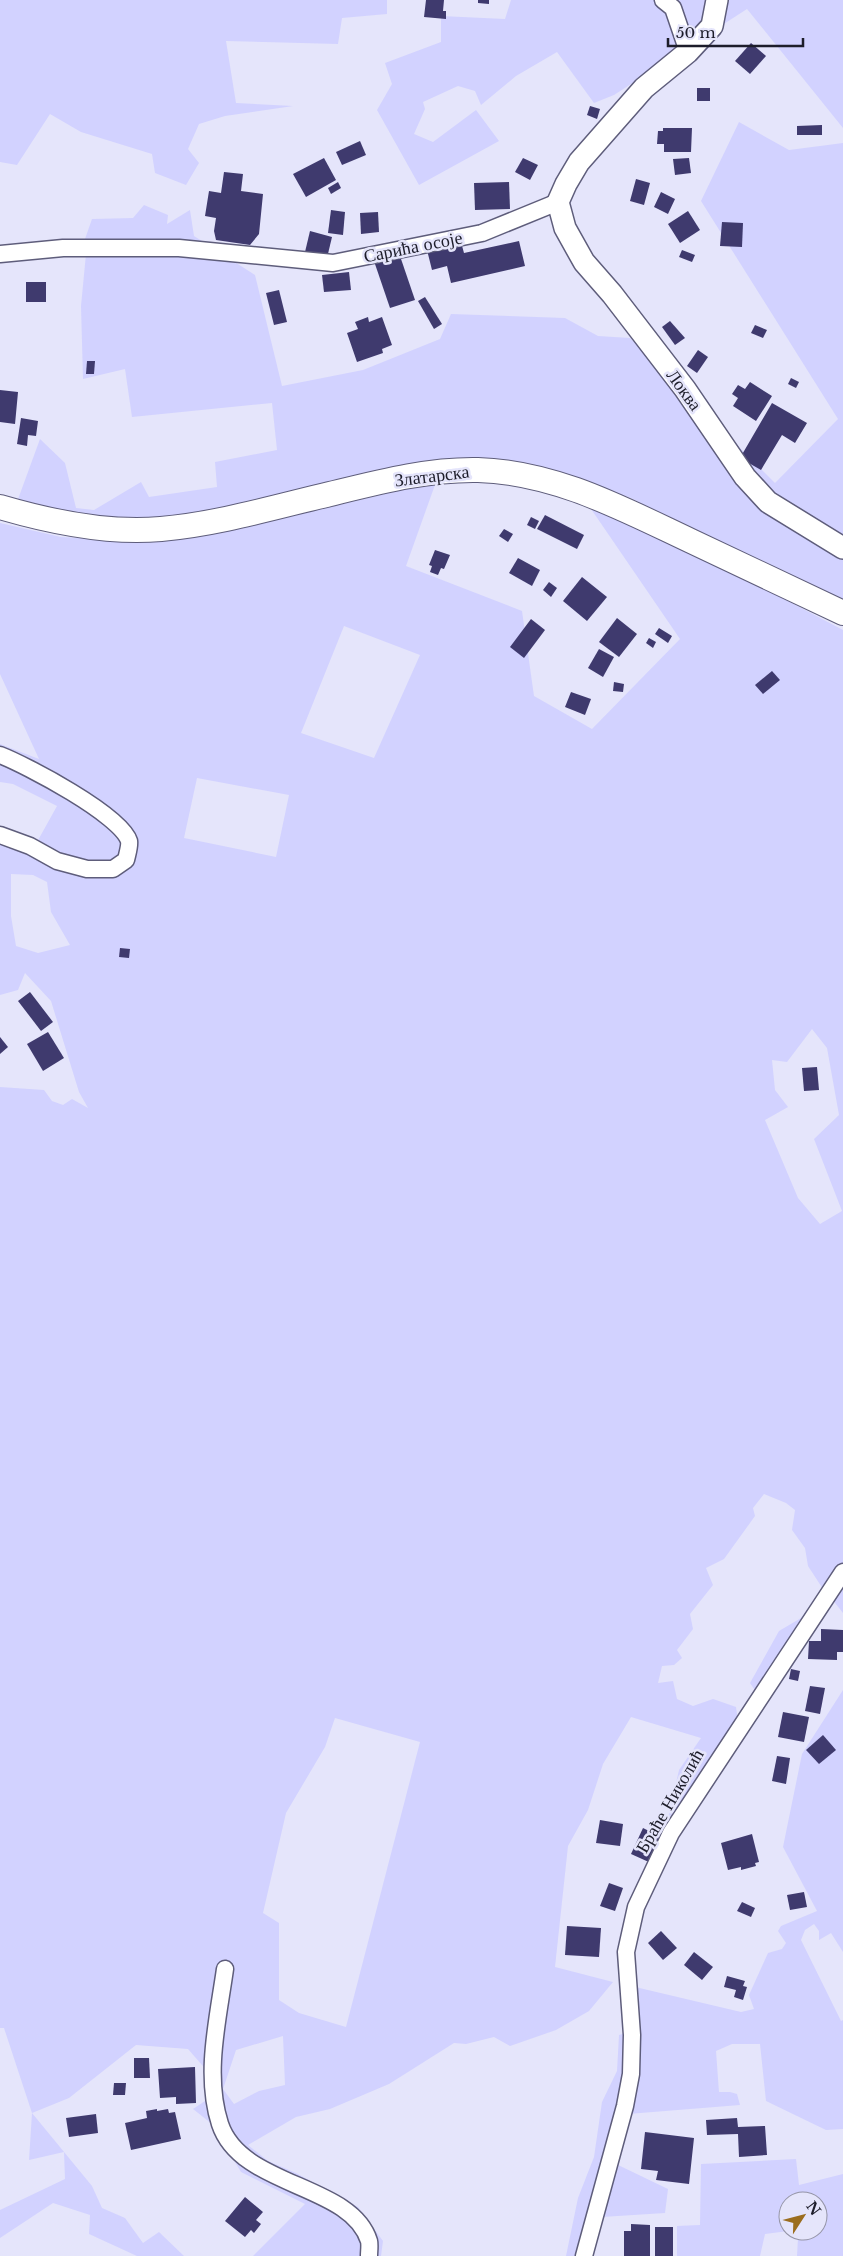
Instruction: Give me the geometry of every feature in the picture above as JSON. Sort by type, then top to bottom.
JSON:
[{"type":"main road","name":"Златарска","points":[[0,507],[88,527],[160,530],[240,515],[414,475],[454,470],[501,472],[543,480],[581,491],[843,613]]},
{"type":"street","points":[[663,0],[673,8],[688,52]]},
{"type":"street","points":[[558,202],[579,162],[644,88],[688,52],[712,26],[717,0]]},
{"type":"street","name":"Сарића осоје","points":[[0,254],[63,248],[179,248],[333,263],[482,233],[558,202]]},
{"type":"street","name":"Локва","points":[[558,202],[565,228],[584,262],[612,294],[685,389],[745,477],[768,502],[843,548]]},
{"type":"street","points":[[0,755],[69,791],[102,812],[122,829],[129,842],[126,860],[113,869],[87,870],[56,861],[30,846],[0,835]]},
{"type":"street","name":"Браће Николић","points":[[584,2256],[625,2106],[631,2074],[632,2035],[626,1952],[636,1907],[671,1833],[843,1572]]},
{"type":"street","points":[[225,1969],[213,2056],[213,2096],[220,2125],[229,2143],[257,2167],[332,2203],[357,2220],[370,2242],[369,2256]]},
{"type":"shaded area","points":[[0,0],[387,0],[387,14],[342,18],[338,44],[226,41],[236,103],[293,106],[225,116],[199,124],[188,149],[199,163],[186,185],[155,173],[152,154],[81,132],[50,114],[17,165],[0,162]]},
{"type":"shaded area","points":[[511,0],[843,0],[843,128],[747,9],[614,95],[594,103],[557,52],[516,76],[481,105],[475,91],[458,86],[423,102],[425,109],[414,134],[433,142],[476,110],[499,141],[419,185],[377,110],[392,84],[385,63],[441,42],[441,16],[505,19]]},
{"type":"shaded area","points":[[739,122],[789,150],[843,143],[843,606],[631,498],[582,480],[525,467],[189,518],[113,520],[17,502],[40,439],[65,463],[76,508],[94,510],[141,482],[149,497],[217,487],[215,462],[277,450],[272,403],[132,417],[125,369],[83,379],[81,306],[86,254],[6,245],[85,239],[92,219],[133,218],[144,205],[168,215],[167,224],[190,210],[194,236],[255,275],[282,386],[363,370],[440,339],[451,314],[565,318],[598,336],[630,338],[775,483],[838,419],[701,201]]},
{"type":"shaded area","points":[[436,482],[406,566],[522,611],[534,696],[592,729],[680,639],[589,506],[699,554],[843,630],[843,1613],[832,1599],[763,1702],[750,1683],[779,1631],[801,1618],[823,1589],[808,1566],[805,1548],[792,1530],[795,1510],[786,1503],[764,1494],[753,1508],[755,1516],[724,1559],[706,1568],[713,1585],[690,1614],[693,1629],[677,1650],[682,1658],[674,1665],[662,1666],[658,1683],[673,1681],[677,1699],[693,1706],[713,1699],[736,1707],[740,1736],[713,1776],[668,1818],[679,1770],[701,1738],[631,1717],[603,1764],[588,1810],[568,1846],[555,1967],[613,1982],[589,2011],[556,2030],[510,2046],[494,2037],[466,2044],[454,2043],[389,2084],[330,2109],[296,2117],[248,2145],[268,2161],[296,2173],[358,2207],[383,2241],[381,2256],[253,2256],[305,2204],[241,2172],[212,2124],[193,2109],[223,2089],[188,2049],[136,2045],[69,2098],[32,2113],[4,2028],[0,2028],[0,1087],[44,1090],[52,1101],[63,1105],[72,1099],[88,1108],[79,1092],[51,1001],[25,973],[18,990],[0,995],[0,827],[37,842],[57,806],[13,784],[0,782],[0,744],[39,759],[0,674],[0,523],[61,537],[152,542],[240,528]],"holes":[[[344,626],[420,655],[374,758],[301,733]],[[197,778],[289,795],[276,857],[184,838]],[[11,874],[33,875],[47,882],[51,912],[70,945],[38,953],[16,946],[11,916]],[[812,1029],[827,1048],[839,1115],[814,1139],[842,1211],[820,1224],[798,1198],[765,1120],[788,1107],[775,1090],[772,1060],[787,1062]],[[335,1718],[420,1742],[346,2027],[299,2013],[279,2000],[279,1923],[263,1913],[286,1813],[325,1747]],[[283,2036],[285,2085],[259,2091],[234,2104],[223,2089],[236,2050]]]},
{"type":"shaded area","points":[[843,1690],[843,1952],[831,1933],[819,1940],[819,1931],[814,1924],[805,1930],[801,1940],[841,2021],[843,2020],[843,2129],[826,2130],[766,2101],[760,2044],[732,2044],[716,2051],[719,2092],[737,2094],[740,2105],[628,2114],[616,2164],[668,2189],[665,2213],[602,2217],[592,2256],[566,2256],[578,2198],[594,2157],[602,2102],[617,2071],[619,2035],[626,2033],[631,1986],[741,2012],[754,2009],[749,1995],[768,1953],[782,1949],[786,1943],[778,1931],[781,1926],[817,1911],[783,1847],[802,1754]]},
{"type":"shaded area","points":[[32,2113],[92,2186],[102,2208],[125,2218],[143,2243],[159,2232],[184,2256],[137,2256],[89,2234],[90,2215],[53,2203],[0,2238],[0,2210],[65,2179],[64,2152],[29,2160]]},
{"type":"shaded area","points":[[796,2159],[799,2185],[843,2174],[843,2256],[797,2256],[798,2241],[828,2241],[828,2191],[778,2191],[778,2232],[765,2234],[760,2256],[677,2256],[677,2226],[700,2225],[701,2164]]},
{"type":"building","points":[[426,0],[444,0],[443,11],[446,11],[446,19],[424,17]]},
{"type":"building","points":[[478,0],[489,0],[489,4],[478,3]]},
{"type":"building","points":[[751,43],[766,56],[750,74],[735,61]]},
{"type":"building","points":[[697,88],[710,88],[710,101],[697,101]]},
{"type":"building","points":[[590,106],[600,109],[597,119],[587,115]]},
{"type":"building","points":[[822,125],[822,135],[797,135],[797,126]]},
{"type":"building","points":[[663,128],[692,128],[691,152],[664,152],[664,144],[657,144],[658,131],[663,131]]},
{"type":"building","points":[[360,141],[366,155],[342,165],[336,152]]},
{"type":"building","points":[[324,158],[336,180],[306,197],[293,174]]},
{"type":"building","points":[[523,158],[538,165],[530,180],[515,172]]},
{"type":"building","points":[[689,158],[691,173],[675,175],[673,159]]},
{"type":"building","points":[[224,172],[243,174],[241,191],[263,194],[259,234],[250,245],[216,240],[214,231],[216,218],[205,216],[209,191],[221,193]]},
{"type":"building","points":[[636,179],[650,183],[644,205],[630,201]]},
{"type":"building","points":[[338,182],[341,188],[331,194],[328,188]]},
{"type":"building","points":[[509,182],[510,209],[475,210],[474,183]]},
{"type":"building","points":[[661,192],[675,199],[668,214],[654,207]]},
{"type":"building","points":[[331,210],[345,212],[343,235],[328,233]]},
{"type":"building","points":[[688,211],[700,230],[680,243],[668,224]]},
{"type":"building","points":[[378,212],[379,232],[361,234],[360,213]]},
{"type":"building","points":[[722,222],[743,223],[742,247],[720,246]]},
{"type":"building","points":[[310,231],[332,237],[327,258],[305,252]]},
{"type":"building","points":[[519,241],[525,266],[451,283],[447,266],[432,270],[427,250],[461,242],[464,253]]},
{"type":"building","points":[[682,250],[695,255],[692,262],[679,257]]},
{"type":"building","points":[[400,256],[415,300],[390,308],[375,264]]},
{"type":"building","points":[[349,272],[351,290],[324,292],[322,275]]},
{"type":"building","points":[[26,282],[46,282],[46,302],[26,302]]},
{"type":"building","points":[[279,290],[287,322],[274,325],[266,293]]},
{"type":"building","points":[[425,297],[442,324],[434,329],[418,301]]},
{"type":"building","points":[[368,317],[369,322],[382,317],[392,345],[382,349],[383,353],[357,362],[347,333],[358,329],[355,322]]},
{"type":"building","points":[[670,321],[685,338],[675,345],[662,327]]},
{"type":"building","points":[[755,325],[767,330],[763,338],[751,333]]},
{"type":"building","points":[[698,350],[708,357],[697,373],[687,366]]},
{"type":"building","points":[[87,361],[95,361],[94,374],[86,374]]},
{"type":"building","points":[[791,378],[799,382],[796,388],[788,384]]},
{"type":"building","points":[[750,382],[772,396],[756,421],[733,406],[738,398],[732,394],[738,385],[745,389]]},
{"type":"building","points":[[0,390],[18,392],[15,424],[0,422]]},
{"type":"building","points":[[772,403],[807,423],[795,443],[782,435],[761,470],[740,458]]},
{"type":"building","points":[[21,418],[38,421],[36,436],[28,435],[27,446],[17,444]]},
{"type":"building","points":[[545,515],[584,535],[577,549],[537,529]]},
{"type":"building","points":[[531,517],[539,521],[535,529],[527,525]]},
{"type":"building","points":[[504,529],[513,534],[508,542],[499,536]]},
{"type":"building","points":[[435,550],[450,555],[444,569],[441,568],[438,575],[430,572],[432,566],[429,565]]},
{"type":"building","points":[[518,558],[540,570],[532,586],[509,573]]},
{"type":"building","points":[[582,577],[607,597],[587,621],[563,601]]},
{"type":"building","points":[[549,582],[557,588],[551,597],[543,590]]},
{"type":"building","points":[[617,618],[637,634],[619,657],[599,642]]},
{"type":"building","points":[[531,619],[545,630],[524,658],[510,647]]},
{"type":"building","points":[[659,628],[672,636],[668,643],[655,634]]},
{"type":"building","points":[[649,638],[656,642],[653,648],[646,643]]},
{"type":"building","points":[[599,649],[614,657],[603,677],[588,668]]},
{"type":"building","points":[[772,671],[780,680],[763,694],[755,685]]},
{"type":"building","points":[[614,682],[624,684],[623,692],[613,691]]},
{"type":"building","points":[[571,692],[591,699],[585,715],[565,707]]},
{"type":"building","points":[[120,948],[130,949],[129,958],[119,957]]},
{"type":"building","points":[[30,992],[53,1022],[41,1031],[18,1001]]},
{"type":"building","points":[[48,1032],[64,1058],[43,1071],[27,1044]]},
{"type":"building","points":[[0,1037],[8,1047],[0,1054]]},
{"type":"building","points":[[817,1067],[819,1090],[804,1091],[802,1068]]},
{"type":"building","points":[[821,1629],[843,1630],[843,1652],[837,1652],[837,1660],[808,1659],[809,1641],[821,1641]]},
{"type":"building","points":[[791,1669],[800,1671],[798,1681],[789,1679]]},
{"type":"building","points":[[810,1686],[825,1688],[820,1714],[805,1711]]},
{"type":"building","points":[[783,1712],[809,1717],[804,1742],[778,1737]]},
{"type":"building","points":[[823,1735],[836,1750],[819,1764],[806,1750]]},
{"type":"building","points":[[777,1756],[790,1758],[786,1784],[772,1781]]},
{"type":"building","points":[[600,1820],[623,1824],[620,1846],[596,1843]]},
{"type":"building","points":[[643,1828],[663,1838],[651,1863],[631,1854]]},
{"type":"building","points":[[752,1834],[759,1862],[755,1863],[756,1866],[741,1870],[741,1867],[728,1870],[721,1843]]},
{"type":"building","points":[[609,1883],[623,1888],[615,1911],[600,1906]]},
{"type":"building","points":[[804,1892],[807,1907],[790,1910],[787,1895]]},
{"type":"building","points":[[742,1902],[755,1908],[751,1917],[737,1911]]},
{"type":"building","points":[[567,1926],[601,1928],[599,1957],[565,1955]]},
{"type":"building","points":[[661,1931],[677,1948],[663,1960],[648,1943]]},
{"type":"building","points":[[694,1952],[713,1967],[702,1980],[684,1965]]},
{"type":"building","points":[[727,1976],[745,1981],[743,1986],[747,1987],[743,2000],[734,1997],[736,1990],[724,1987]]},
{"type":"building","points":[[134,2058],[149,2058],[150,2078],[134,2078]]},
{"type":"building","points":[[195,2067],[196,2103],[176,2104],[176,2097],[160,2098],[158,2069]]},
{"type":"building","points":[[114,2083],[126,2083],[125,2095],[113,2095]]},
{"type":"building","points":[[157,2109],[157,2111],[168,2109],[169,2113],[175,2112],[181,2139],[131,2150],[125,2123],[147,2118],[146,2111]]},
{"type":"building","points":[[96,2114],[98,2133],[69,2137],[66,2118]]},
{"type":"building","points":[[737,2118],[738,2127],[765,2126],[767,2155],[739,2157],[738,2134],[707,2135],[706,2120]]},
{"type":"building","points":[[645,2132],[694,2138],[689,2184],[656,2180],[658,2171],[641,2169]]},
{"type":"building","points":[[245,2197],[263,2212],[256,2220],[261,2224],[254,2233],[251,2230],[245,2237],[225,2221]]},
{"type":"building","points":[[631,2224],[650,2225],[650,2256],[624,2256],[624,2231],[631,2231]]},
{"type":"building","points":[[655,2227],[673,2227],[673,2256],[655,2256]]}]
